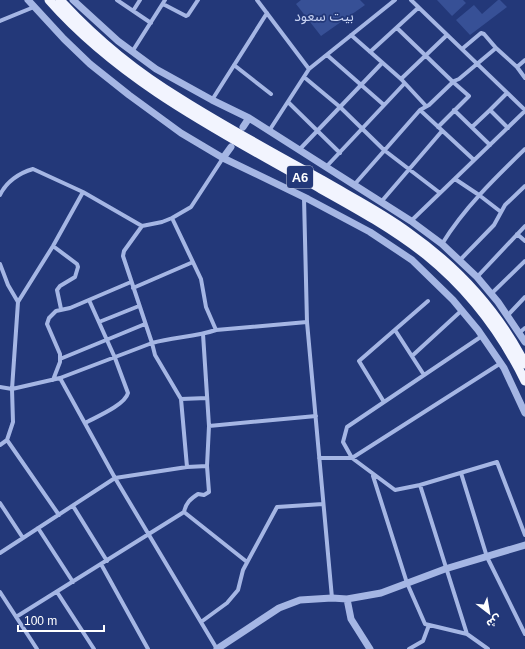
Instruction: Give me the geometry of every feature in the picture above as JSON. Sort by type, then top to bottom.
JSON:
[{"type":"highway","name":"A6","points":[[49,0],[97,48],[149,88],[179,108],[376,220],[410,243],[457,283],[484,315],[512,356],[525,381]]},
{"type":"highway","name":"A6","points":[[60,0],[106,45],[161,87],[372,209],[426,245],[457,273],[485,303],[509,336],[525,364]]},
{"type":"street","points":[[28,0],[74,49],[102,75],[181,133],[223,158],[370,232],[412,260],[461,311],[482,336],[501,363],[525,413]]},
{"type":"street","points":[[73,0],[101,27],[156,69],[248,118],[411,221],[442,244],[477,278],[507,316],[522,330],[525,342]]},
{"type":"street","points":[[117,0],[151,23]]},
{"type":"street","points":[[133,11],[140,0]]},
{"type":"street","points":[[132,52],[164,2],[186,16],[198,0]]},
{"type":"street","points":[[257,0],[309,69]]},
{"type":"street","points":[[269,131],[309,69],[395,0]]},
{"type":"street","points":[[411,0],[524,108],[508,128],[411,221]]},
{"type":"street","points":[[0,21],[34,7]]},
{"type":"street","points":[[370,52],[418,8]]},
{"type":"street","points":[[212,100],[267,13]]},
{"type":"street","points":[[397,28],[452,82],[469,96],[438,127]]},
{"type":"street","points":[[462,49],[481,34],[484,34],[496,48],[517,67],[525,78]]},
{"type":"street","points":[[352,35],[400,79],[426,106]]},
{"type":"street","points":[[400,79],[447,35]]},
{"type":"street","points":[[354,185],[420,110],[452,82],[459,79],[496,48]]},
{"type":"street","points":[[327,55],[384,105]]},
{"type":"street","points":[[517,67],[525,60]]},
{"type":"street","points":[[299,150],[382,63]]},
{"type":"street","points":[[234,65],[271,94]]},
{"type":"street","points":[[304,77],[340,107],[361,130],[384,150],[440,194]]},
{"type":"street","points":[[326,167],[404,84]]},
{"type":"street","points":[[472,127],[507,93]]},
{"type":"street","points":[[288,102],[340,153]]},
{"type":"street","points":[[420,110],[474,160]]},
{"type":"street","points":[[454,110],[490,145]]},
{"type":"street","points":[[490,110],[508,128]]},
{"type":"street","points":[[243,127],[248,118]]},
{"type":"street","points":[[381,202],[442,131]]},
{"type":"street","points":[[0,195],[3,189],[17,176],[33,169],[83,192],[142,226],[162,222],[191,207],[231,146]]},
{"type":"street","points":[[442,244],[453,225],[479,195],[525,149]]},
{"type":"street","points":[[455,179],[501,212]]},
{"type":"street","points":[[460,260],[494,225],[505,205],[525,186]]},
{"type":"street","points":[[0,444],[7,440],[13,422],[12,389],[18,302],[53,246],[83,192]]},
{"type":"street","points":[[304,198],[307,322],[332,598]]},
{"type":"street","points":[[172,218],[201,279],[206,307],[216,330]]},
{"type":"street","points":[[142,226],[124,251],[123,256],[155,356],[181,399],[187,467]]},
{"type":"street","points":[[477,278],[525,226]]},
{"type":"street","points":[[517,234],[525,241]]},
{"type":"street","points":[[53,246],[77,264],[78,267],[75,277],[60,286],[57,290],[61,309]]},
{"type":"street","points":[[491,294],[525,261]]},
{"type":"street","points":[[133,288],[193,262]]},
{"type":"street","points":[[0,264],[8,285],[18,302]]},
{"type":"street","points":[[53,380],[60,362],[60,354],[47,324],[51,314],[61,309],[70,308],[131,282]]},
{"type":"street","points":[[507,316],[525,297]]},
{"type":"street","points":[[85,423],[121,403],[128,394],[115,358],[89,300]]},
{"type":"street","points":[[384,402],[358,361],[428,301]]},
{"type":"street","points":[[99,322],[139,306]]},
{"type":"street","points":[[412,356],[461,311]]},
{"type":"street","points":[[0,387],[12,389],[60,378],[152,343],[170,338],[203,334],[216,330],[307,322]]},
{"type":"street","points":[[60,359],[145,324]]},
{"type":"street","points":[[395,330],[424,375]]},
{"type":"street","points":[[16,617],[184,512],[189,500],[198,494],[204,495],[209,492],[207,466],[209,426],[208,398],[203,334]]},
{"type":"street","points":[[482,336],[347,427],[343,442],[352,458],[395,490],[420,486],[497,462],[525,535]]},
{"type":"street","points":[[319,458],[352,458],[501,363]]},
{"type":"street","points":[[60,378],[115,478],[217,649],[289,603],[300,600],[332,598],[347,599],[381,593],[446,569],[525,545]]},
{"type":"street","points":[[181,399],[208,398]]},
{"type":"street","points":[[209,426],[316,416]]},
{"type":"street","points":[[7,440],[59,515]]},
{"type":"street","points":[[0,553],[115,478],[187,467],[207,466]]},
{"type":"street","points":[[461,473],[487,557],[525,634]]},
{"type":"street","points":[[373,475],[407,584],[425,624],[467,634],[488,649]]},
{"type":"street","points":[[420,486],[467,634]]},
{"type":"street","points":[[0,503],[23,538]]},
{"type":"street","points":[[201,622],[228,603],[238,590],[243,570],[277,507],[323,504]]},
{"type":"street","points":[[73,506],[107,561]]},
{"type":"street","points":[[184,512],[247,562]]},
{"type":"street","points":[[38,528],[73,582]]},
{"type":"street","points":[[101,564],[148,649]]},
{"type":"street","points":[[0,592],[37,649]]},
{"type":"street","points":[[57,592],[94,649]]},
{"type":"street","points":[[347,599],[351,619],[370,649]]},
{"type":"street","points":[[409,649],[423,641],[429,625]]},
{"type":"green space","name":"بيت سعود","points":[[301,0],[360,0],[365,5],[321,36],[296,4]]},
{"type":"green space","points":[[437,0],[463,0],[466,3],[452,16]]},
{"type":"green space","points":[[498,0],[500,0],[507,7],[470,35],[456,20],[474,5],[482,14]]}]
